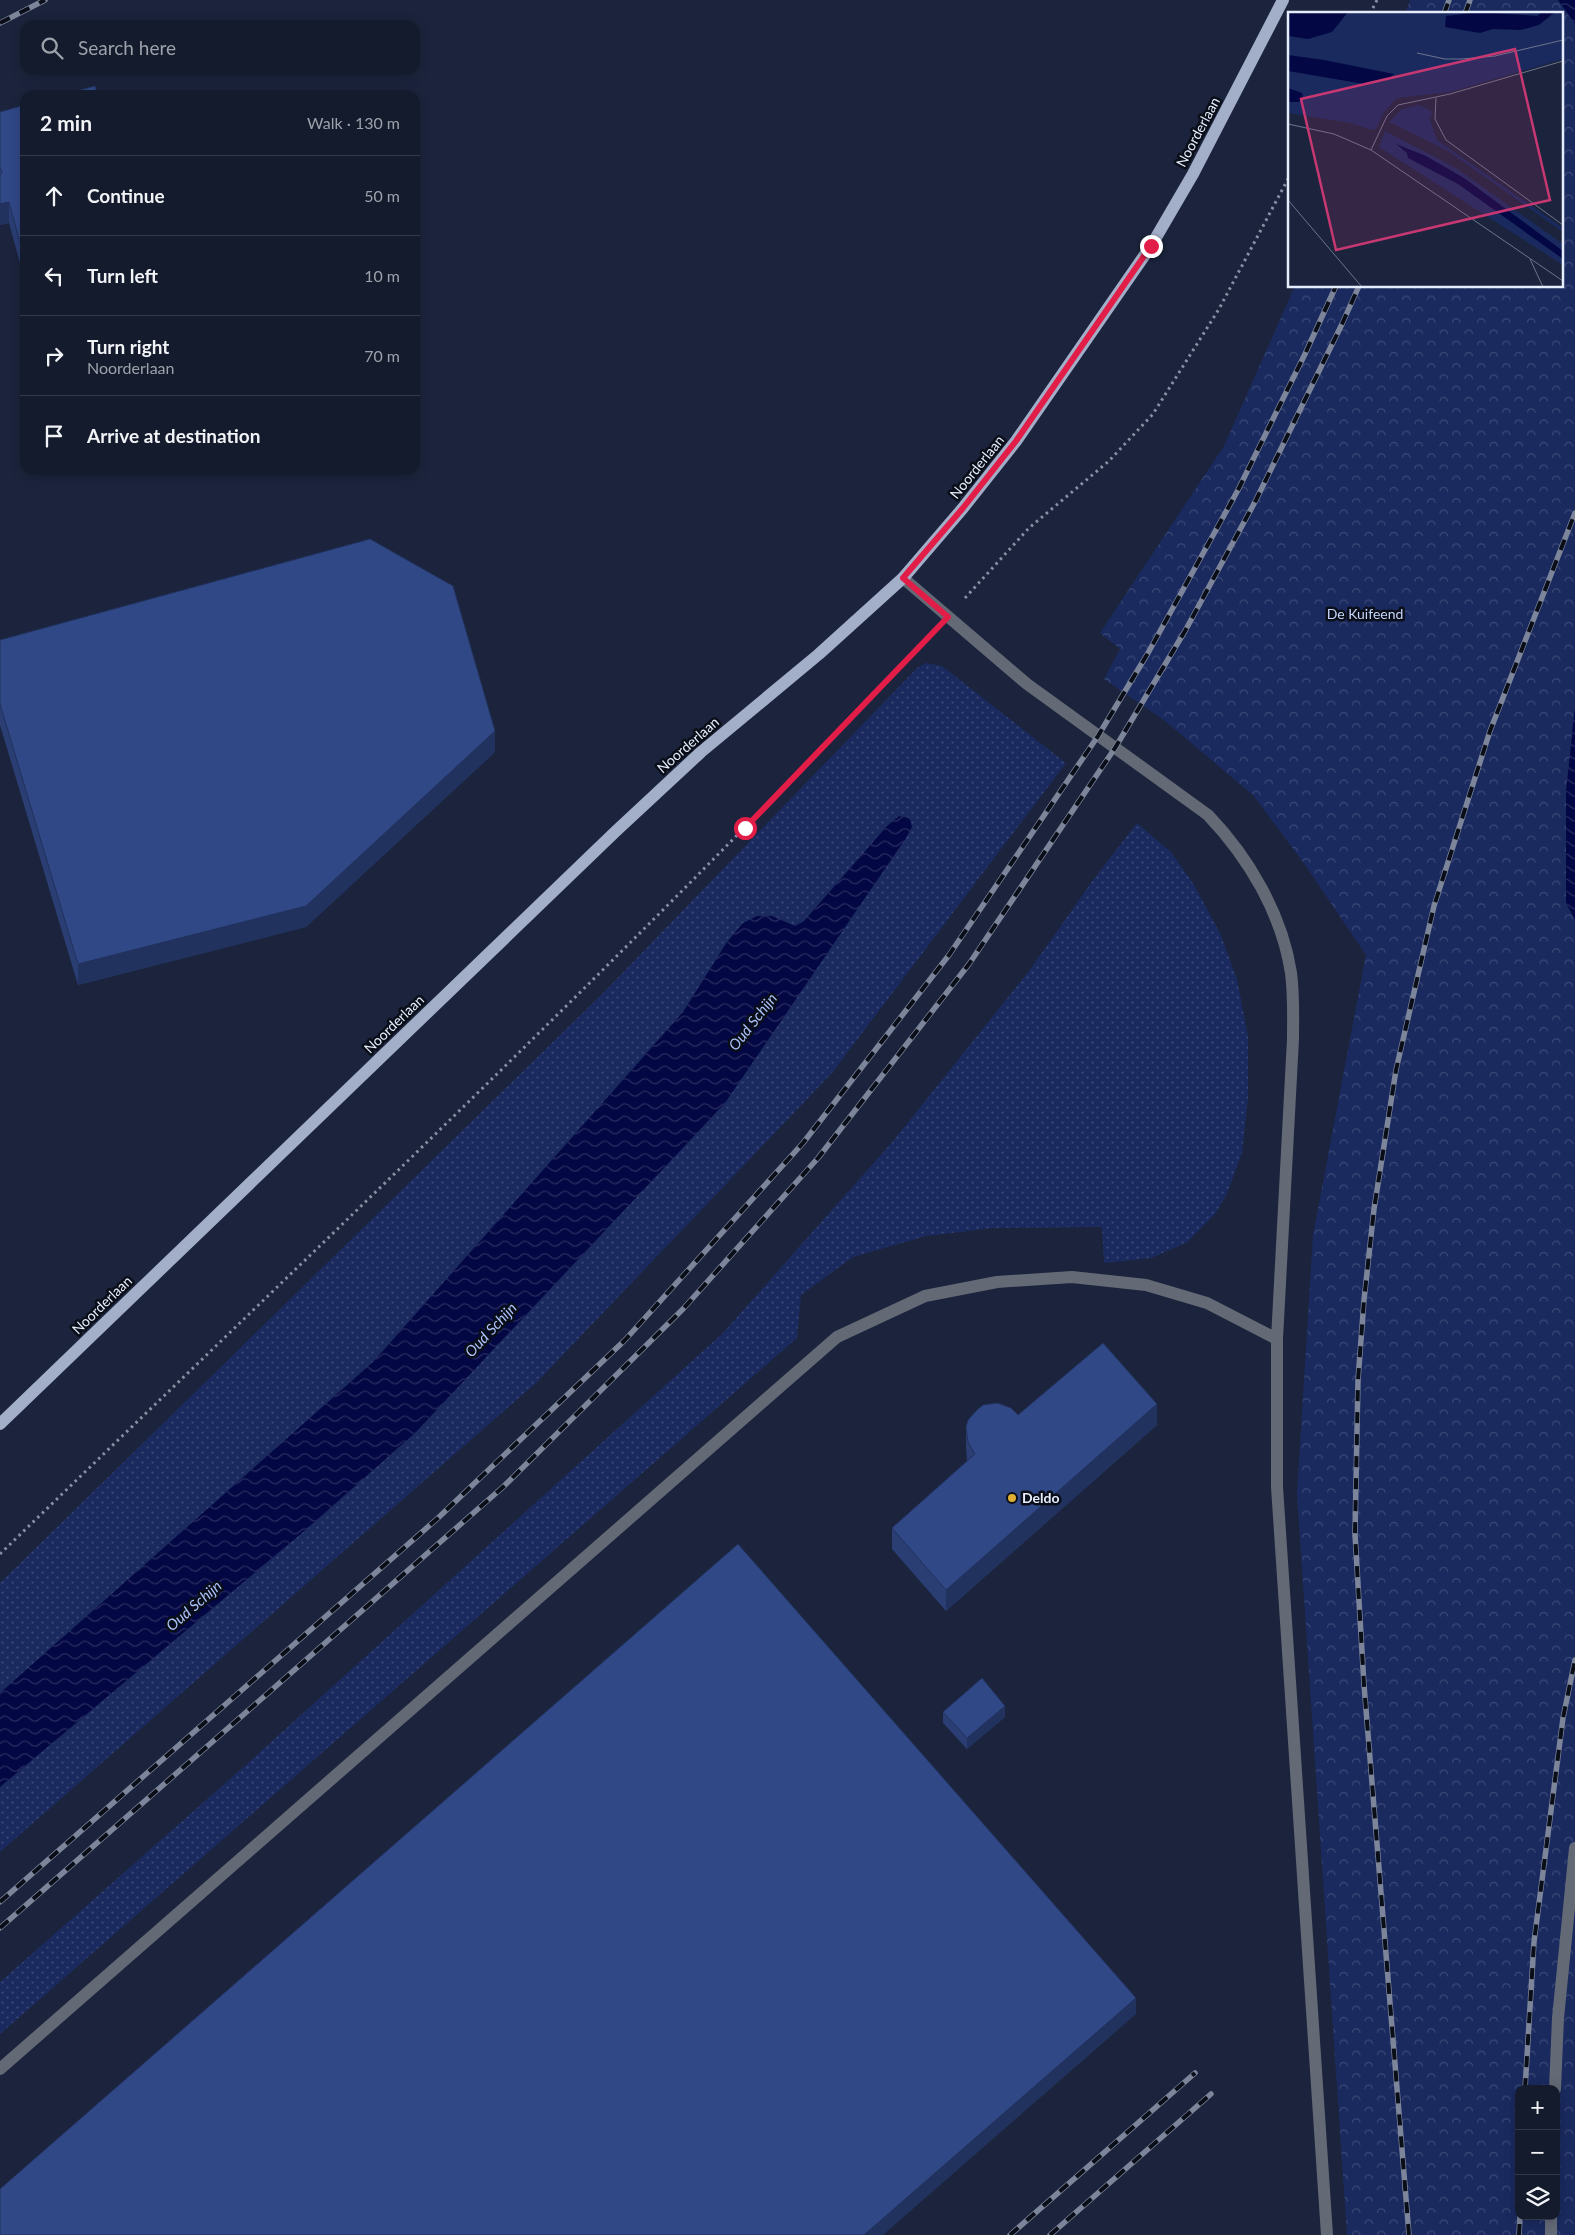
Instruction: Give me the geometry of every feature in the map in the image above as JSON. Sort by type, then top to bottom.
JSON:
[{"type":"main road","name":"Noorderlaan","points":[[0,1424],[614,832],[700,752],[819,654],[903,578],[963,508],[1016,441],[1151,246],[1193,174],[1283,0]]},
{"type":"street","points":[[903,578],[1027,684],[1208,815],[1239,851],[1260,886],[1286,948],[1293,998],[1277,1339],[1277,1487],[1327,2235]]},
{"type":"street","points":[[0,2069],[837,1337],[925,1296],[997,1282],[1072,1277],[1146,1285],[1207,1303],[1277,1339]]},
{"type":"street","points":[[1555,2085],[1559,2000],[1575,1848]]},
{"type":"street","points":[[1551,2220],[1551,2235]]},
{"type":"path","points":[[1371,12],[1376,0]]},
{"type":"path","points":[[0,1554],[593,979],[745,828],[948,617],[1030,528],[1109,461],[1153,414],[1219,309],[1288,179]]},
{"type":"green space","name":"De Kuifeend","points":[[1410,0],[1575,0],[1575,2235],[1347,2235],[1297,1494],[1313,1235],[1366,955],[1303,862],[1253,795],[1165,721],[1104,679],[1120,649],[1100,633],[1224,446],[1294,288],[1562,288],[1562,12],[1406,12]]},
{"type":"green space","points":[[926,663],[942,666],[1066,763],[832,1073],[537,1382],[0,1852],[0,1583],[606,990],[917,668]]},
{"type":"green space","points":[[1137,823],[1171,852],[1194,885],[1220,933],[1237,979],[1248,1037],[1248,1098],[1242,1153],[1226,1196],[1215,1214],[1186,1243],[1151,1258],[1104,1263],[1102,1227],[993,1228],[926,1236],[853,1257],[801,1295],[797,1338],[0,2034],[0,1982],[248,1763],[723,1333],[894,1140],[1029,971],[1093,880]]},
{"type":"water","points":[[1558,0],[1575,0],[1575,24]]},
{"type":"water","points":[[1575,706],[1575,920],[1566,903],[1566,792]]},
{"type":"water","name":"Oud Schijn","points":[[899,816],[910,818],[912,827],[906,838],[725,1103],[415,1433],[302,1533],[0,1787],[0,1693],[373,1362],[683,1012],[727,942],[743,923],[757,916],[772,916],[795,926],[804,921],[887,826]]},
{"type":"building","points":[[95,86],[96,90],[80,90]]},
{"type":"building","points":[[20,106],[20,242],[9,202],[0,204],[0,174],[2,173],[0,167],[0,112]]},
{"type":"building","points":[[370,539],[453,586],[495,731],[306,906],[78,964],[0,704],[0,640]]},
{"type":"building","name":"Deldo","points":[[1103,1343],[1157,1404],[946,1590],[892,1528],[975,1454],[968,1442],[966,1427],[968,1420],[977,1410],[983,1405],[997,1403],[1011,1408],[1018,1415]]},
{"type":"building","points":[[738,1544],[1136,1998],[864,2235],[0,2235],[0,2189]]},
{"type":"building","points":[[982,1678],[1005,1706],[967,1738],[943,1712]]},
{"type":"railway","points":[[0,23],[45,0]]},
{"type":"railway","points":[[1445,12],[1449,0]]},
{"type":"railway","points":[[1466,12],[1470,0]]},
{"type":"railway","points":[[0,1902],[438,1518],[625,1340],[803,1143],[949,955],[1098,736],[1148,653],[1238,490],[1335,288]]},
{"type":"railway","points":[[0,1928],[503,1487],[683,1309],[818,1158],[969,964],[1115,748],[1185,631],[1256,500],[1358,288]]},
{"type":"railway","points":[[1409,2235],[1364,1685],[1355,1534],[1358,1380],[1364,1300],[1374,1209],[1396,1070],[1434,906],[1490,731],[1575,513]]},
{"type":"railway","points":[[1525,2085],[1534,1942],[1563,1718],[1575,1660]]},
{"type":"railway","points":[[1010,2235],[1195,2073]]},
{"type":"railway","points":[[1050,2235],[1211,2094]]},
{"type":"railway","points":[[1519,2235],[1520,2220]]},
{"type":"place","name":"Deldo","points":[[1012,1498]]},
{"type":"route","points":[[745,828],[948,617],[903,578],[963,508],[1016,441],[1059,382],[1151,246]]}]
